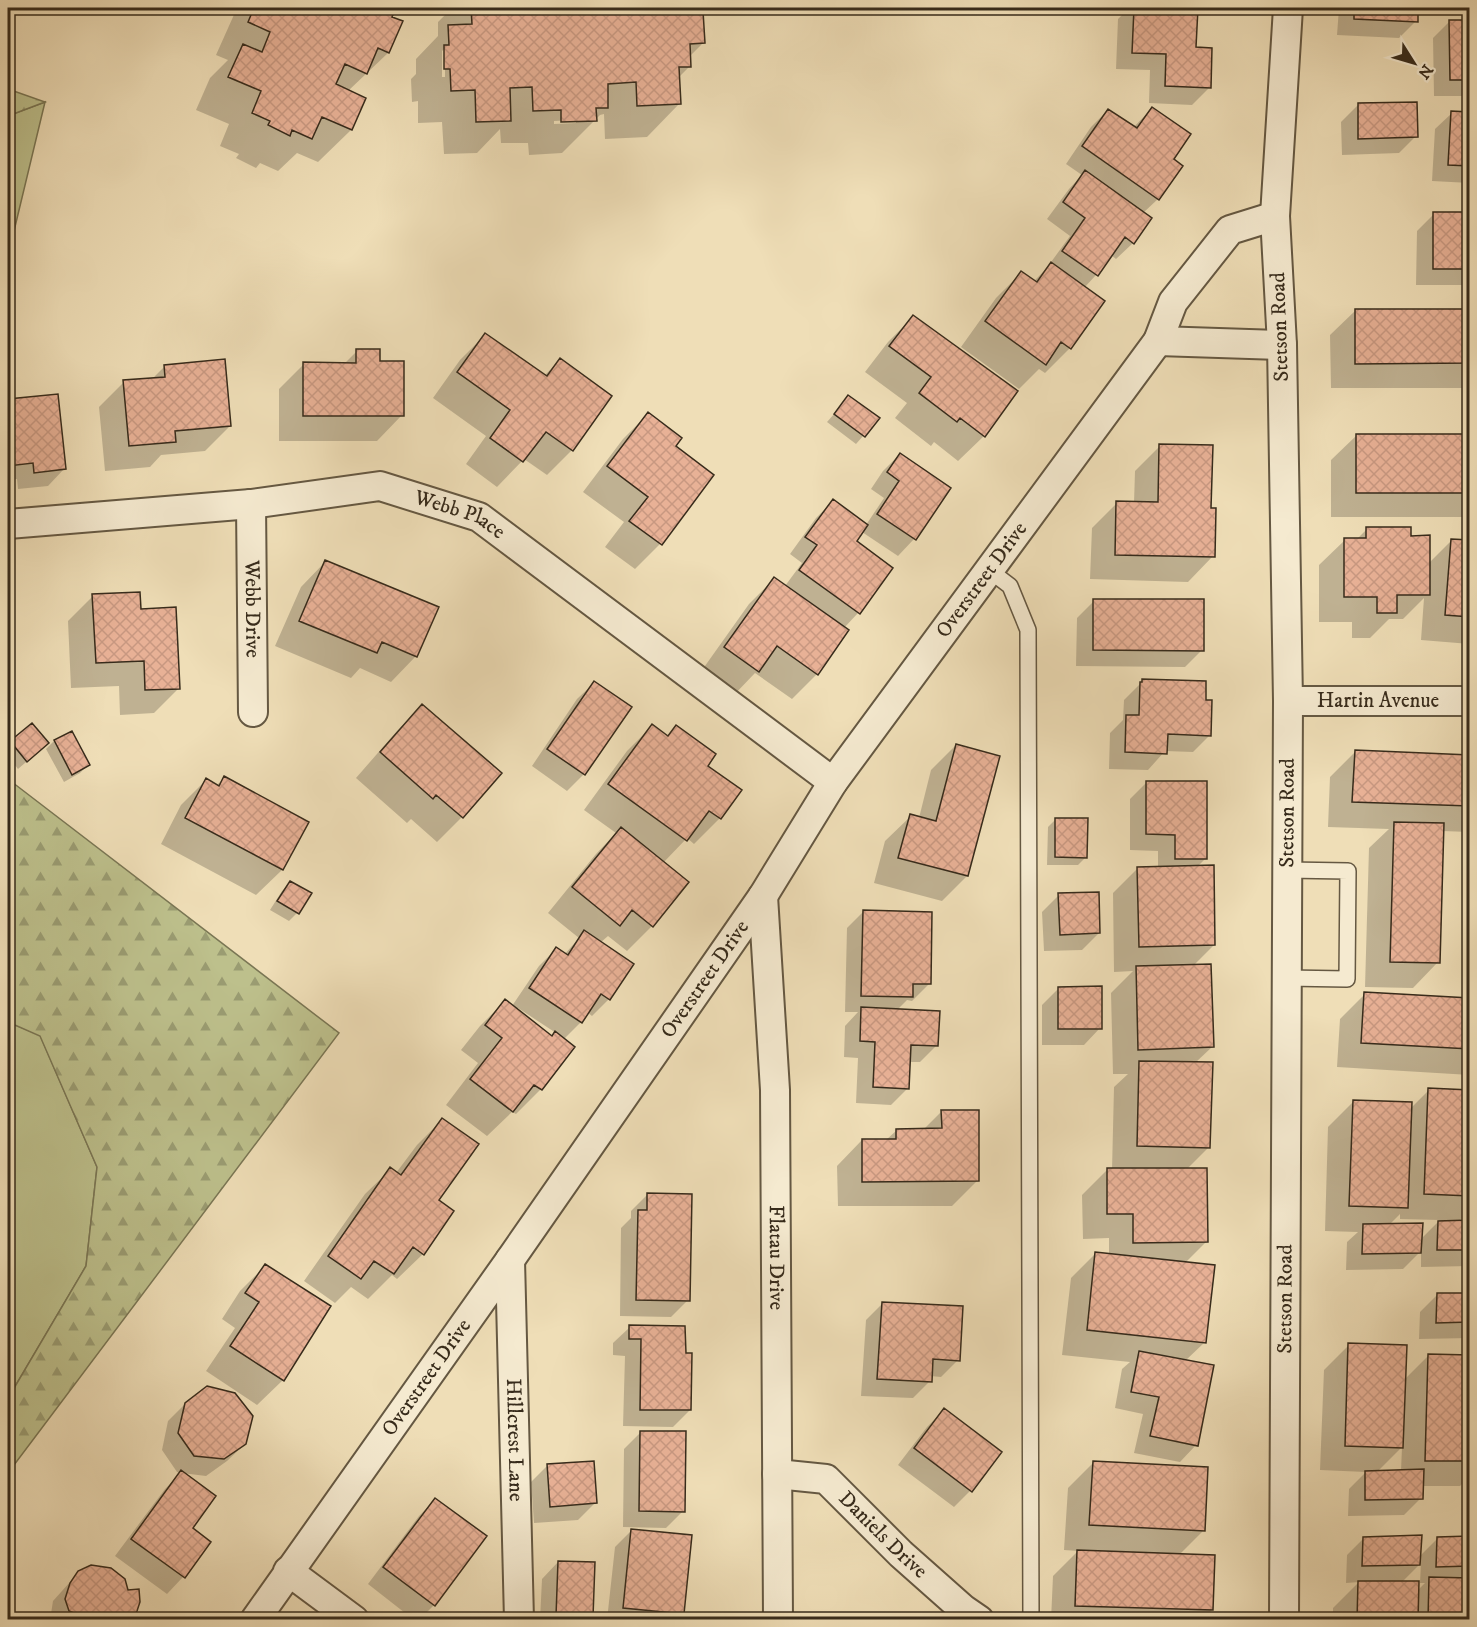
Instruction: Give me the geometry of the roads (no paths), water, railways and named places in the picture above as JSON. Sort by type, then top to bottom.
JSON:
[{"type":"street","name":"Stetson Road","points":[[1284,1620],[1288,701],[1282,345],[1275,216],[1287,8]]},
{"type":"street","name":"Overstreet Drive","points":[[255,1620],[510,1260],[763,896],[833,782],[1158,341],[1173,302],[1230,230],[1275,216]]},
{"type":"street","points":[[1158,341],[1282,345]]},
{"type":"street","name":"Webb Place","points":[[8,524],[251,504],[380,486],[479,517],[833,782]]},
{"type":"street","name":"Webb Drive","points":[[251,504],[253,712]]},
{"type":"street","name":"Hartin Avenue","points":[[1288,701],[1470,701]]},
{"type":"street","name":"Flatau Drive","points":[[763,896],[775,1090],[778,1620]]},
{"type":"street","name":"Hillcrest Lane","points":[[510,1260],[519,1620]]},
{"type":"street","name":"Daniels Drive","points":[[777,1474],[826,1479],[901,1554],[963,1609],[979,1620]]},
{"type":"street","points":[[288,1571],[354,1620]]},
{"type":"lane","points":[[989,570],[1010,586],[1028,630],[1031,1620]]},
{"type":"lane","points":[[1286,978],[1347,979],[1348,896],[1348,872],[1287,870]]}]
